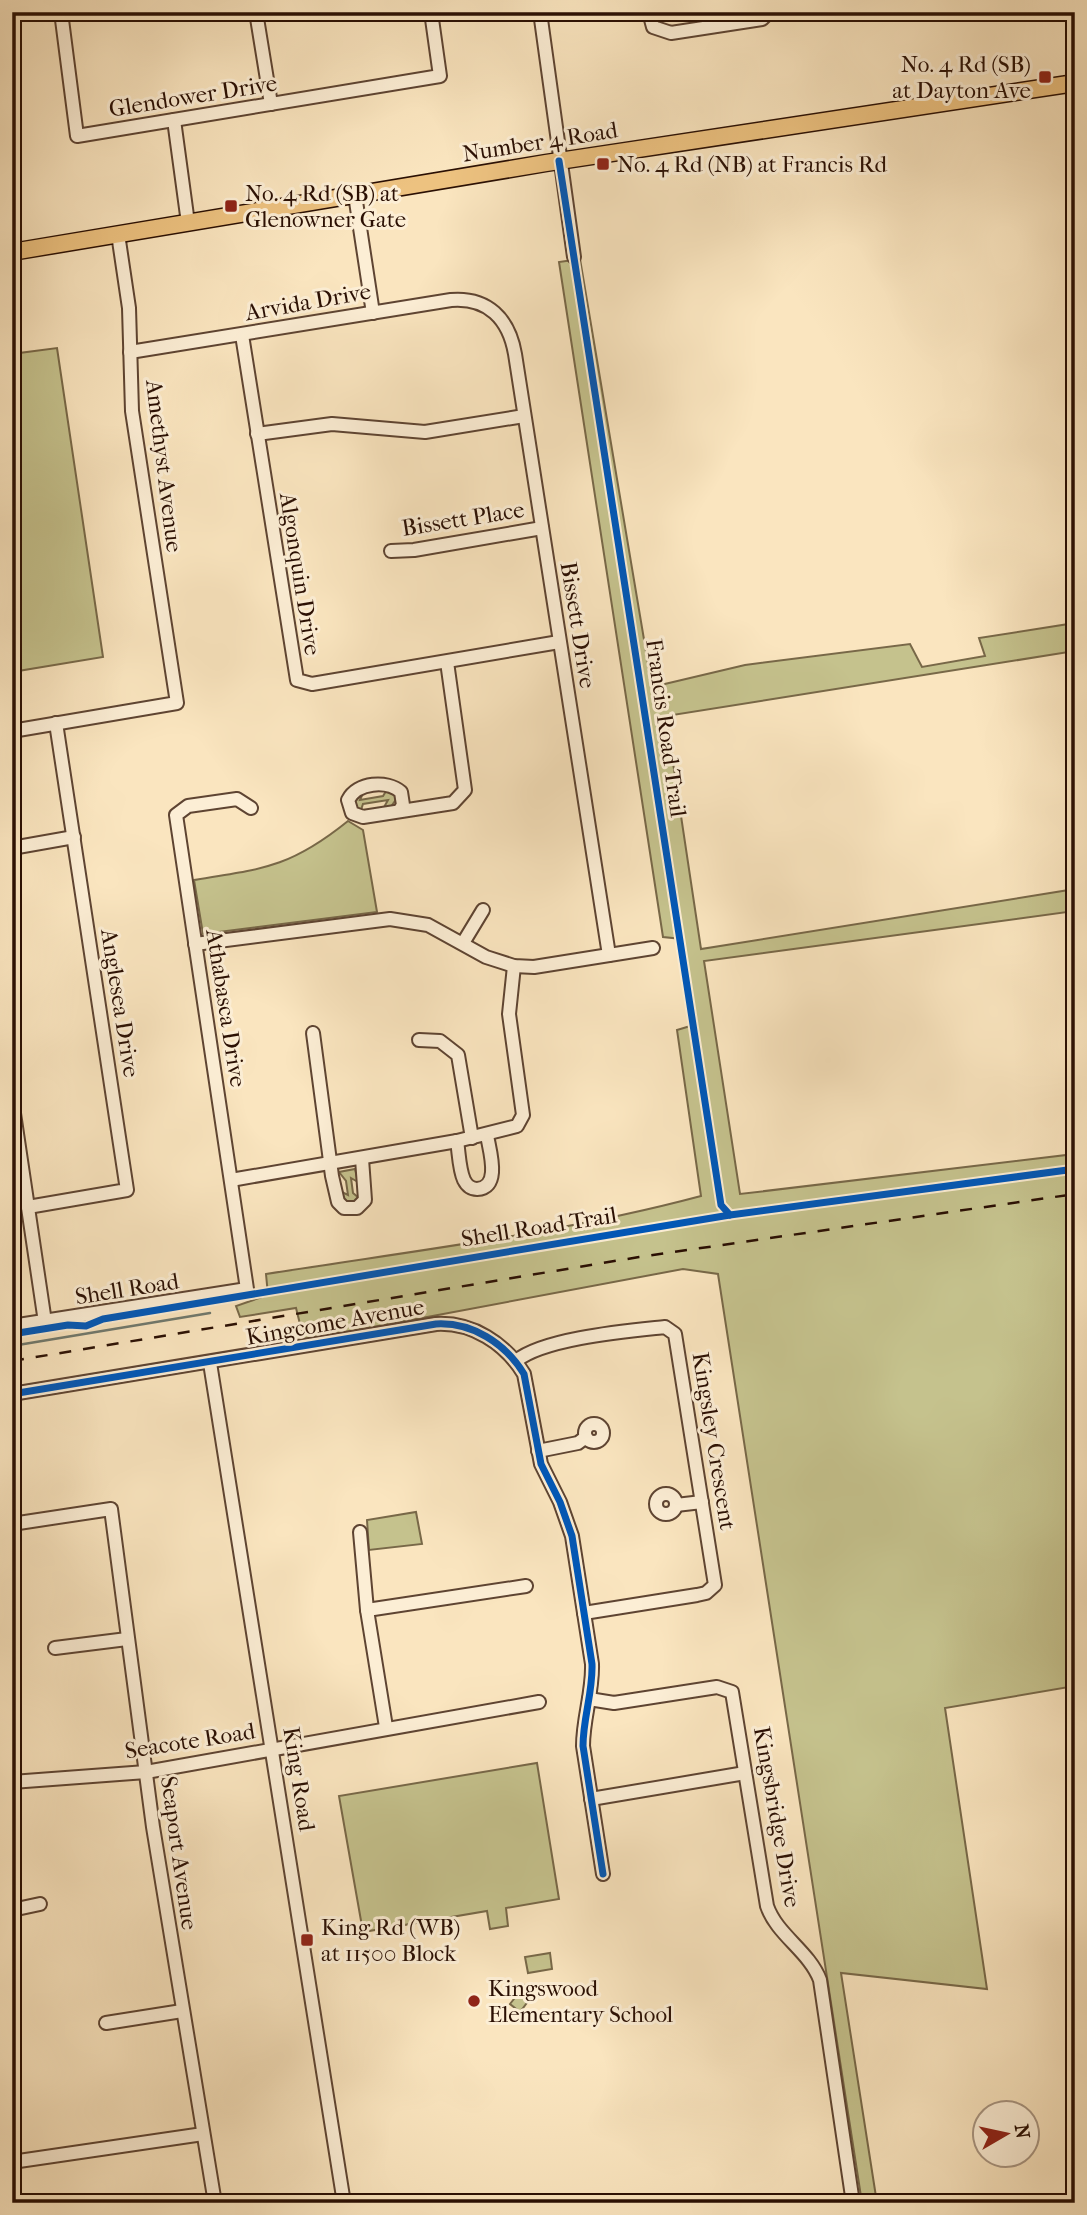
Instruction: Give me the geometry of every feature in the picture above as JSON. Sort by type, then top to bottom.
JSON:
[{"type":"main road","name":"Number 4 Road","points":[[12,252],[559,161],[1075,83]]},
{"type":"street","name":"Glendower Drive","points":[[61,12],[77,136],[440,76],[431,12]]},
{"type":"street","points":[[256,12],[271,104]]},
{"type":"street","points":[[540,12],[574,257]]},
{"type":"street","points":[[649,12],[653,27],[663,32],[736,18],[765,19],[769,12]]},
{"type":"street","points":[[174,120],[188,223]]},
{"type":"street","points":[[355,195],[373,313]]},
{"type":"street","name":"Amethyst Avenue","points":[[56,723],[177,702],[134,422],[129,308],[118,234]]},
{"type":"street","name":"Arvida Drive","points":[[130,352],[463,299],[492,309]]},
{"type":"street","name":"Bissett Drive","points":[[492,309],[504,322],[513,340],[609,955]]},
{"type":"street","name":"Algonquin Drive","points":[[242,335],[297,680],[312,684],[559,642]]},
{"type":"street","points":[[257,434],[332,424],[425,432],[524,416]]},
{"type":"street","name":"Bissett Place","points":[[391,551],[414,550],[542,528]]},
{"type":"street","points":[[399,811],[453,803],[465,790],[447,662]]},
{"type":"street","points":[[12,731],[56,723]]},
{"type":"street","name":"Anglesea Drive","points":[[28,1207],[127,1190],[56,723]]},
{"type":"street","name":"Athabasca Drive","points":[[247,1289],[176,815],[188,806],[237,799],[251,808]]},
{"type":"street","points":[[12,848],[74,837]]},
{"type":"street","points":[[463,943],[484,910]]},
{"type":"street","points":[[195,944],[390,919],[428,925],[486,957],[514,966],[534,967],[653,948]]},
{"type":"street","points":[[231,1180],[362,1159],[487,1135],[517,1126],[523,1115],[509,1014],[514,966]]},
{"type":"street","points":[[313,1034],[338,1202],[344,1209],[353,1209],[363,1204],[366,1194],[362,1159]]},
{"type":"street","points":[[419,1040],[440,1041],[458,1055],[472,1138]]},
{"type":"street","points":[[12,1100],[45,1322]]},
{"type":"street","points":[[457,1141],[465,1182],[472,1188],[481,1188],[489,1184],[492,1175],[487,1135]]},
{"type":"street","name":"Shell Road","points":[[12,1326],[247,1289]]},
{"type":"street","name":"Kingcome Avenue","points":[[210,1363],[452,1323],[481,1333],[516,1361]]},
{"type":"street","name":"Kingsley Crescent","points":[[516,1361],[525,1354],[550,1345],[654,1328],[671,1329],[677,1340],[715,1576],[712,1589],[697,1595],[584,1613]]},
{"type":"street","points":[[516,1361],[528,1390],[538,1451],[546,1479],[560,1502],[572,1535],[592,1664],[583,1746],[603,1874]]},
{"type":"street","points":[[12,1394],[210,1363]]},
{"type":"street","name":"King Road","points":[[210,1363],[344,2203]]},
{"type":"street","points":[[538,1451],[578,1443],[586,1437]]},
{"type":"street","points":[[676,1505],[702,1502]]},
{"type":"street","name":"Seaport Avenue","points":[[12,1524],[111,1509],[146,1772],[182,2011],[215,2203]]},
{"type":"street","points":[[360,1532],[367,1610],[386,1727]]},
{"type":"street","points":[[367,1610],[526,1586]]},
{"type":"street","points":[[55,1648],[127,1639]]},
{"type":"street","name":"Kingsbridge Drive","points":[[589,1699],[614,1703],[725,1688],[732,1692],[770,1914],[809,1958],[820,1980],[853,2203]]},
{"type":"street","name":"Seacote Road","points":[[12,1782],[146,1772],[386,1727],[539,1702]]},
{"type":"street","points":[[591,1798],[745,1773]]},
{"type":"street","points":[[12,1910],[40,1904]]},
{"type":"street","points":[[106,2024],[182,2011]]},
{"type":"street","points":[[12,2162],[203,2134]]},
{"type":"shaded area","points":[[580,259],[652,687],[745,665],[910,644],[922,667],[985,656],[979,638],[1075,623],[1075,651],[666,716],[701,949],[1075,889],[1075,911],[704,961],[740,1194],[1075,1154],[1075,1686],[945,1708],[987,1989],[841,1973],[877,2203],[862,2203],[718,1274],[683,1269],[304,1340],[296,1308],[240,1317],[236,1306],[268,1295],[266,1274],[539,1231],[701,1196],[677,1030],[697,1024],[682,939],[663,937],[559,262]]},
{"type":"shaded area","points":[[57,348],[103,657],[12,672],[12,354]]},
{"type":"shaded area","points":[[388,788],[397,798],[390,808],[383,809],[388,800],[363,804],[360,813],[357,811],[352,798],[364,791],[360,800],[383,796]]},
{"type":"shaded area","points":[[348,821],[363,830],[377,912],[203,934],[194,880],[276,864],[310,848]]},
{"type":"shaded area","points":[[355,1169],[358,1182],[351,1178],[353,1193],[360,1199],[349,1203],[342,1199],[340,1191],[348,1195],[346,1181],[339,1172]]},
{"type":"shaded area","points":[[416,1512],[422,1544],[369,1550],[367,1520]]},
{"type":"shaded area","points":[[537,1763],[559,1899],[506,1908],[508,1926],[490,1929],[487,1911],[363,1932],[339,1796]]},
{"type":"shaded area","points":[[550,1953],[552,1969],[528,1973],[525,1957]]},
{"type":"shaded area","points":[[525,1985],[535,1992],[520,2012],[510,2004]]},
{"type":"waterway","points":[[12,1346],[210,1313]]},
{"type":"railway","points":[[12,1361],[639,1257],[1075,1194]]},
{"type":"cycle path","name":"Francis Road Trail","points":[[559,161],[721,1205],[730,1215]]},
{"type":"cycle path","name":"Shell Road Trail","points":[[12,1334],[68,1325],[86,1326],[103,1319],[730,1215],[1075,1169]]},
{"type":"cycle path","points":[[12,1394],[436,1324],[449,1324],[475,1331],[497,1344],[524,1374],[541,1464],[560,1502],[572,1536],[592,1664],[583,1746],[603,1874]]},
{"type":"place","name":"No. 4 Rd (SB) at Dayton Ave","points":[[1045,77]]},
{"type":"place","name":"No. 4 Rd (NB) at Francis Rd","points":[[603,164]]},
{"type":"place","name":"No. 4 Rd (SB) at Glenowner Gate","points":[[231,206]]},
{"type":"place","name":"King Rd (WB) at 11500 Block","points":[[307,1940]]},
{"type":"place","name":"Kingswood Elementary School","points":[[474,2001]]}]
